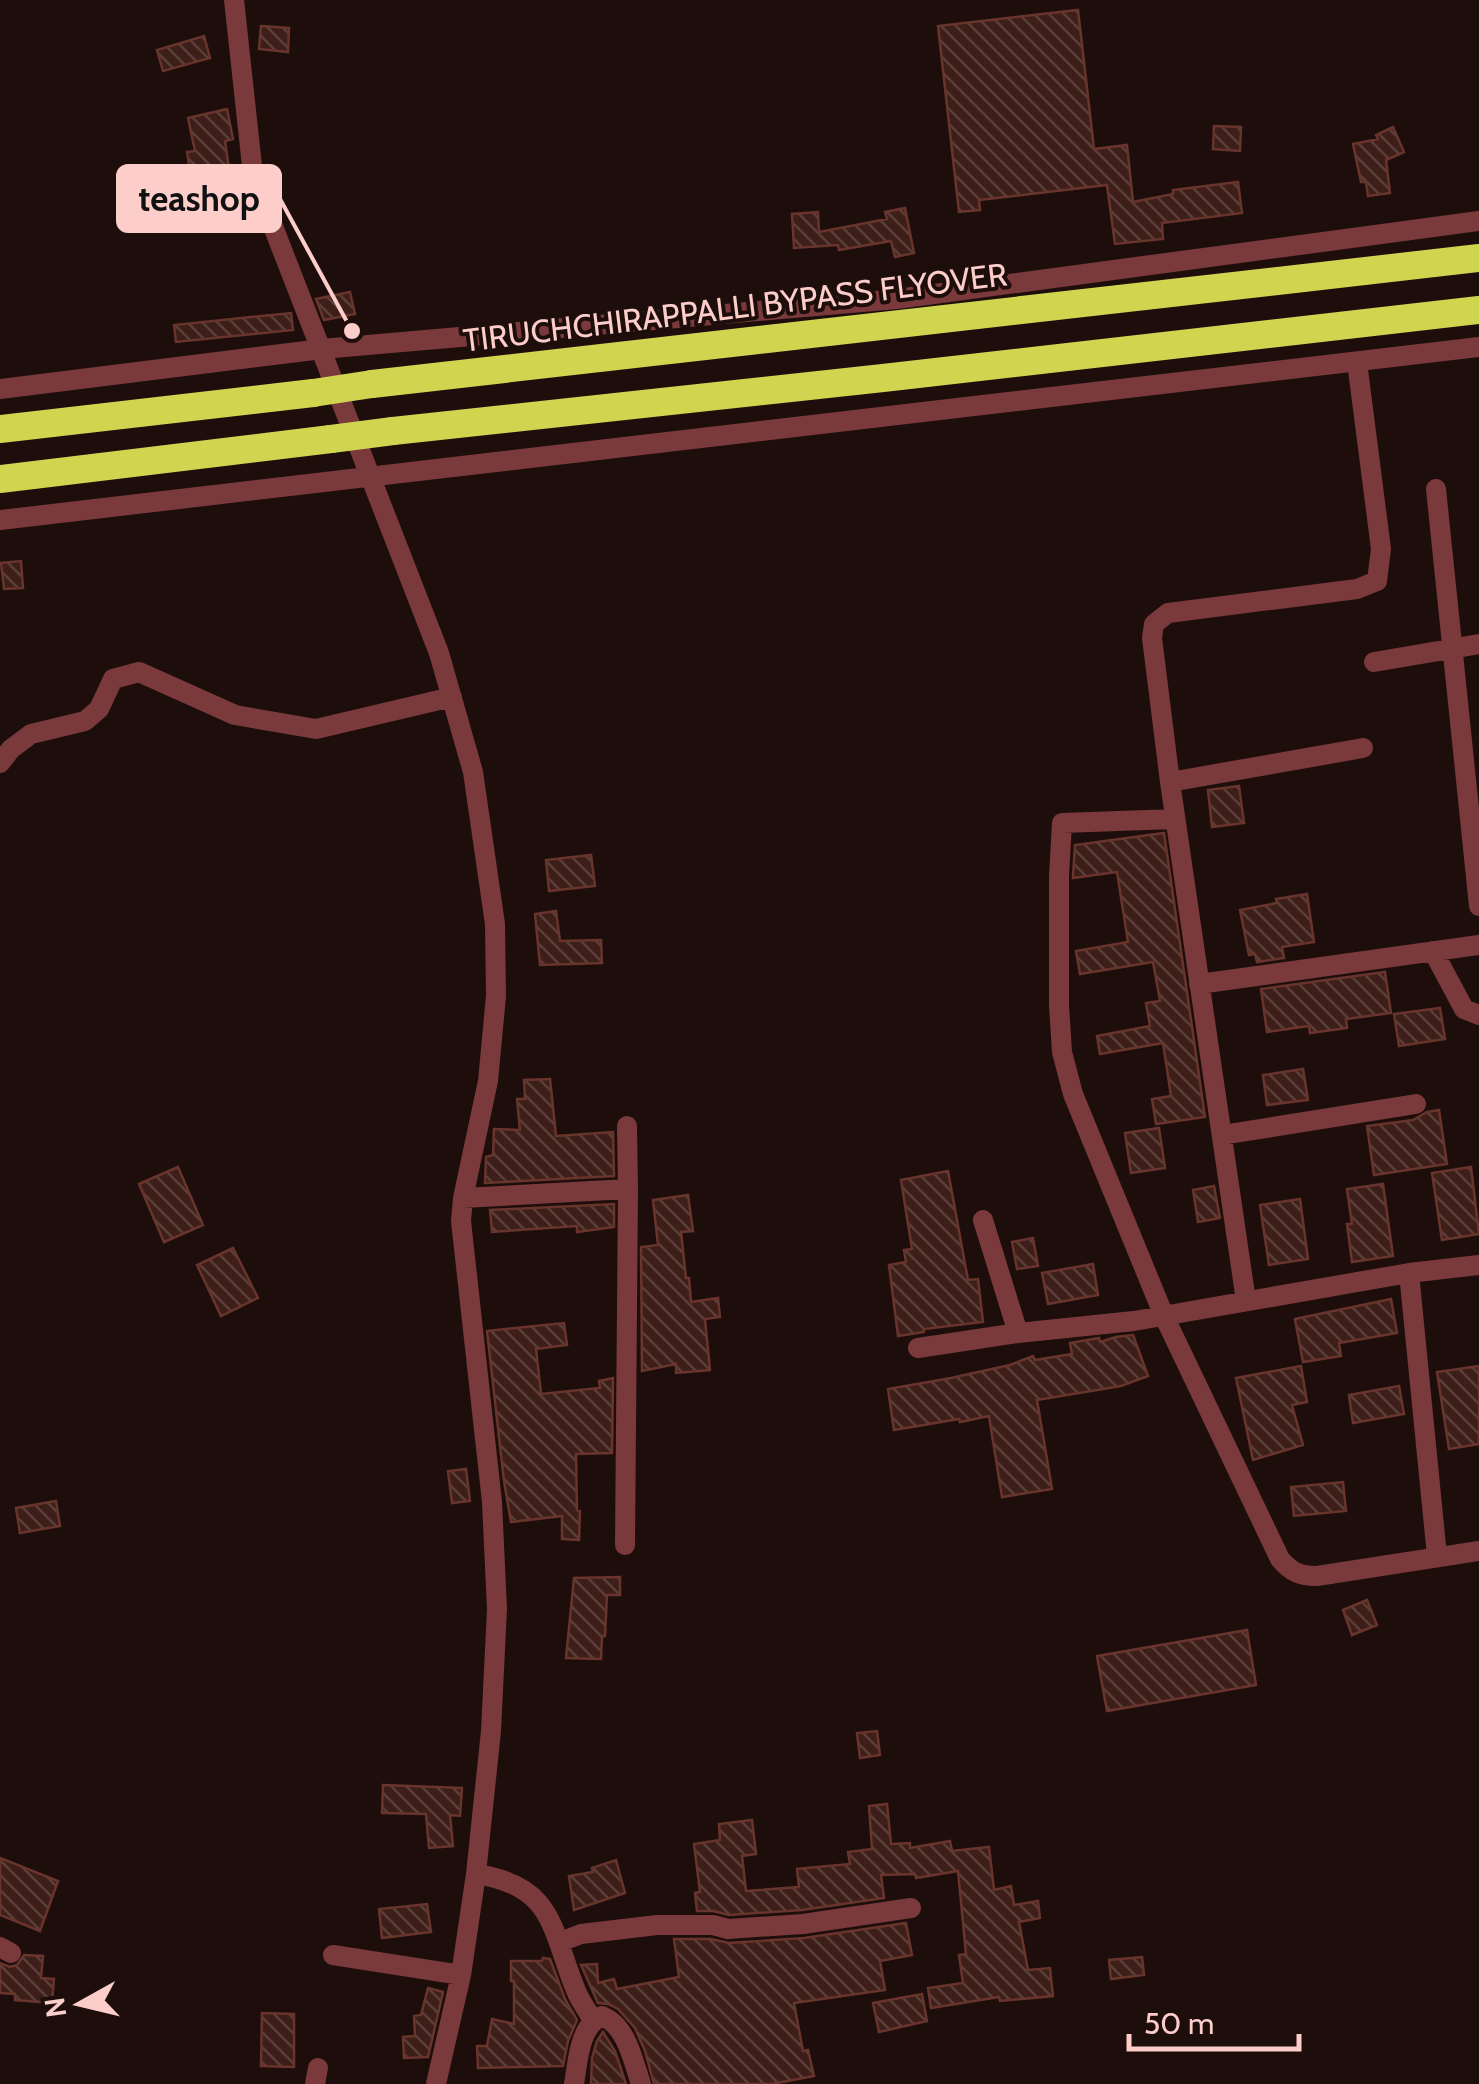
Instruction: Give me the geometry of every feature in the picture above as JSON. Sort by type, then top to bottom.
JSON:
[{"type":"highway","name":"TIRUCHCHIRAPPALLI BYPASS FLYOVER","points":[[0,429],[1479,258]]},
{"type":"highway","points":[[0,479],[393,431],[1479,310]]},
{"type":"street","points":[[234,0],[253,175],[439,653],[473,772],[495,924],[496,996],[488,1081],[461,1221],[492,1502],[497,1609],[491,1731],[462,1975],[436,2084]]},
{"type":"street","points":[[0,388],[322,350],[898,298],[1479,221]]},
{"type":"street","points":[[0,520],[1479,347]]},
{"type":"street","points":[[1246,1302],[1152,638],[1154,624],[1168,613],[1358,589],[1377,581],[1381,548],[1358,362]]},
{"type":"street","points":[[1436,489],[1479,906]]},
{"type":"street","points":[[1374,662],[1479,644]]},
{"type":"street","points":[[0,763],[10,749],[31,734],[85,721],[99,709],[113,680],[130,673],[147,674],[235,714],[316,729],[452,697]]},
{"type":"street","points":[[1170,782],[1363,748]]},
{"type":"street","points":[[1176,820],[1062,823],[1058,876],[1062,1052],[1073,1094],[1164,1316],[1286,1567],[1304,1576],[1317,1576],[1479,1551]]},
{"type":"street","points":[[1199,984],[1479,945]]},
{"type":"street","points":[[1433,952],[1464,1009],[1479,1015]]},
{"type":"street","points":[[1222,1135],[1416,1104]]},
{"type":"street","points":[[625,1545],[627,1126]]},
{"type":"street","points":[[463,1198],[628,1189]]},
{"type":"street","points":[[983,1220],[1018,1334]]},
{"type":"street","points":[[918,1348],[1124,1322],[1479,1264]]},
{"type":"street","points":[[1409,1273],[1436,1556]]},
{"type":"street","points":[[476,1874],[526,1890],[540,1902],[560,1942],[577,1995],[593,2020]]},
{"type":"street","points":[[560,1942],[581,1934],[657,1925],[713,1925],[728,1929],[803,1924],[911,1908]]},
{"type":"street","points":[[334,1956],[462,1975]]},
{"type":"street","points":[[574,2084],[586,2030],[593,2020],[606,2016],[626,2043],[641,2084]]},
{"type":"building","points":[[1078,10],[1094,149],[1127,145],[1133,202],[1173,194],[1173,190],[1238,182],[1242,213],[1162,223],[1163,239],[1115,244],[1107,185],[979,200],[980,210],[959,212],[938,26]]},
{"type":"building","points":[[261,26],[289,28],[288,52],[259,49]]},
{"type":"building","points":[[204,36],[210,58],[163,71],[157,50]]},
{"type":"building","points":[[227,109],[233,139],[225,141],[230,176],[192,182],[187,152],[195,151],[188,118]]},
{"type":"building","points":[[1214,126],[1241,127],[1240,151],[1213,149]]},
{"type":"building","points":[[1393,127],[1404,152],[1386,160],[1390,193],[1368,196],[1353,144],[1378,139],[1376,135]]},
{"type":"building","points":[[905,208],[914,253],[895,257],[891,241],[839,250],[838,245],[794,248],[792,214],[818,212],[819,232],[887,219],[885,212]]},
{"type":"building","points":[[350,292],[355,314],[324,320],[316,299]]},
{"type":"building","points":[[291,313],[293,330],[176,342],[174,325]]},
{"type":"building","points":[[21,561],[23,588],[4,589],[1,563]]},
{"type":"building","points":[[1239,786],[1244,823],[1212,827],[1208,790]]},
{"type":"building","points":[[1164,833],[1205,1117],[1156,1124],[1152,1099],[1171,1096],[1163,1043],[1100,1054],[1097,1036],[1150,1026],[1146,1003],[1160,1001],[1153,962],[1080,974],[1076,951],[1128,942],[1117,872],[1073,876],[1075,845]]},
{"type":"building","points":[[591,855],[595,886],[549,891],[546,860]]},
{"type":"building","points":[[1307,894],[1314,942],[1282,947],[1284,958],[1257,962],[1255,954],[1249,955],[1240,910]]},
{"type":"building","points":[[556,911],[560,941],[601,940],[602,963],[540,965],[535,914]]},
{"type":"building","points":[[1385,972],[1391,1013],[1346,1019],[1347,1028],[1310,1033],[1309,1026],[1267,1032],[1261,989]]},
{"type":"building","points":[[1440,1008],[1445,1039],[1399,1046],[1394,1014]]},
{"type":"building","points":[[1303,1069],[1308,1100],[1267,1105],[1263,1075]]},
{"type":"building","points":[[550,1079],[556,1136],[613,1132],[614,1176],[485,1183],[486,1157],[493,1155],[494,1129],[520,1130],[517,1099],[525,1099],[524,1080]]},
{"type":"building","points":[[1439,1110],[1447,1164],[1374,1175],[1367,1126],[1413,1120]]},
{"type":"building","points":[[1159,1128],[1165,1168],[1131,1173],[1125,1133]]},
{"type":"building","points":[[178,1167],[203,1225],[164,1242],[139,1184]]},
{"type":"building","points":[[1471,1167],[1479,1234],[1442,1240],[1432,1173]]},
{"type":"building","points":[[948,1171],[968,1280],[978,1279],[983,1322],[898,1336],[889,1265],[906,1262],[904,1250],[912,1249],[901,1180]]},
{"type":"building","points":[[1383,1184],[1393,1256],[1352,1262],[1347,1189]]},
{"type":"building","points":[[1214,1186],[1220,1218],[1198,1222],[1193,1190]]},
{"type":"building","points":[[688,1195],[693,1231],[681,1232],[691,1302],[718,1298],[720,1317],[705,1319],[710,1370],[676,1373],[676,1364],[642,1371],[641,1247],[658,1245],[653,1200]]},
{"type":"building","points":[[1300,1199],[1308,1259],[1269,1265],[1260,1205]]},
{"type":"building","points":[[614,1204],[614,1227],[577,1232],[577,1226],[492,1232],[490,1210]]},
{"type":"building","points":[[1033,1238],[1038,1266],[1017,1269],[1012,1242]]},
{"type":"building","points":[[233,1248],[258,1298],[221,1316],[197,1265]]},
{"type":"building","points":[[1093,1264],[1098,1295],[1048,1304],[1042,1273]]},
{"type":"building","points":[[1391,1299],[1397,1333],[1339,1343],[1341,1356],[1303,1362],[1295,1319]]},
{"type":"building","points":[[564,1323],[567,1345],[536,1349],[541,1394],[600,1388],[599,1381],[613,1378],[612,1453],[576,1454],[579,1540],[562,1539],[562,1516],[511,1522],[487,1331]]},
{"type":"building","points":[[1133,1335],[1148,1376],[1121,1386],[1037,1400],[1052,1489],[1002,1497],[989,1416],[894,1430],[888,1389],[1010,1365],[1033,1356],[1035,1360],[1072,1354],[1070,1343]]},
{"type":"building","points":[[1301,1366],[1307,1402],[1292,1405],[1303,1445],[1253,1460],[1236,1378]]},
{"type":"building","points":[[1479,1366],[1479,1444],[1449,1449],[1437,1372]]},
{"type":"building","points":[[1399,1386],[1404,1414],[1353,1423],[1349,1395]]},
{"type":"building","points":[[466,1469],[470,1501],[452,1503],[448,1471]]},
{"type":"building","points":[[1343,1482],[1346,1511],[1294,1516],[1291,1487]]},
{"type":"building","points":[[56,1501],[60,1526],[20,1533],[16,1508]]},
{"type":"building","points":[[620,1577],[620,1595],[607,1595],[601,1659],[566,1658],[574,1578]]},
{"type":"building","points":[[1367,1600],[1377,1625],[1352,1635],[1343,1610]]},
{"type":"building","points":[[1247,1630],[1256,1685],[1107,1711],[1097,1656]]},
{"type":"building","points":[[877,1731],[880,1755],[860,1758],[857,1733]]},
{"type":"building","points":[[383,1785],[462,1788],[460,1816],[450,1815],[453,1846],[429,1848],[426,1814],[382,1813]]},
{"type":"building","points":[[887,1804],[891,1844],[910,1843],[910,1848],[950,1841],[952,1851],[989,1847],[994,1890],[1011,1886],[1014,1905],[1038,1901],[1040,1918],[1019,1922],[1028,1970],[1050,1968],[1053,1996],[1000,2001],[999,1997],[931,2008],[928,1988],[963,1983],[959,1955],[966,1954],[958,1871],[916,1878],[915,1874],[881,1875],[884,1898],[802,1910],[729,1915],[697,1911],[695,1893],[700,1892],[694,1844],[720,1840],[719,1824],[752,1820],[756,1854],[742,1856],[746,1891],[799,1887],[797,1869],[850,1864],[848,1852],[872,1849],[869,1806]]},
{"type":"building","points":[[0,1858],[58,1881],[40,1931],[0,1915]]},
{"type":"building","points":[[616,1860],[625,1893],[574,1910],[569,1876],[593,1872],[592,1868]]},
{"type":"building","points":[[427,1904],[431,1932],[382,1938],[379,1909]]},
{"type":"building","points":[[906,1923],[912,1955],[880,1961],[885,1990],[794,2003],[803,2051],[808,2050],[814,2076],[772,2084],[654,2084],[635,2028],[618,2009],[598,2003],[581,1965],[597,1964],[598,1983],[614,1979],[617,1989],[679,1977],[674,1939],[729,1943],[804,1938]]},
{"type":"building","points":[[24,1955],[43,1956],[41,1978],[54,1979],[52,2003],[15,2000],[15,1994],[0,1993],[0,1963],[17,1965]]},
{"type":"building","points":[[1142,1957],[1144,1975],[1111,1979],[1109,1960]]},
{"type":"building","points":[[550,1959],[577,2020],[563,2066],[478,2068],[477,2046],[487,2046],[492,2019],[514,2024],[511,1961]]},
{"type":"building","points":[[428,1988],[443,1992],[428,2057],[404,2058],[403,2037],[415,2036],[414,2016],[421,2015]]},
{"type":"building","points":[[922,1994],[927,2021],[879,2032],[873,2003]]},
{"type":"building","points":[[262,2013],[294,2014],[294,2067],[261,2066]]},
{"type":"building","points":[[603,2032],[615,2051],[626,2084],[591,2084],[592,2058]]},
{"type":"place","name":"teashop","points":[[352,331]]}]
